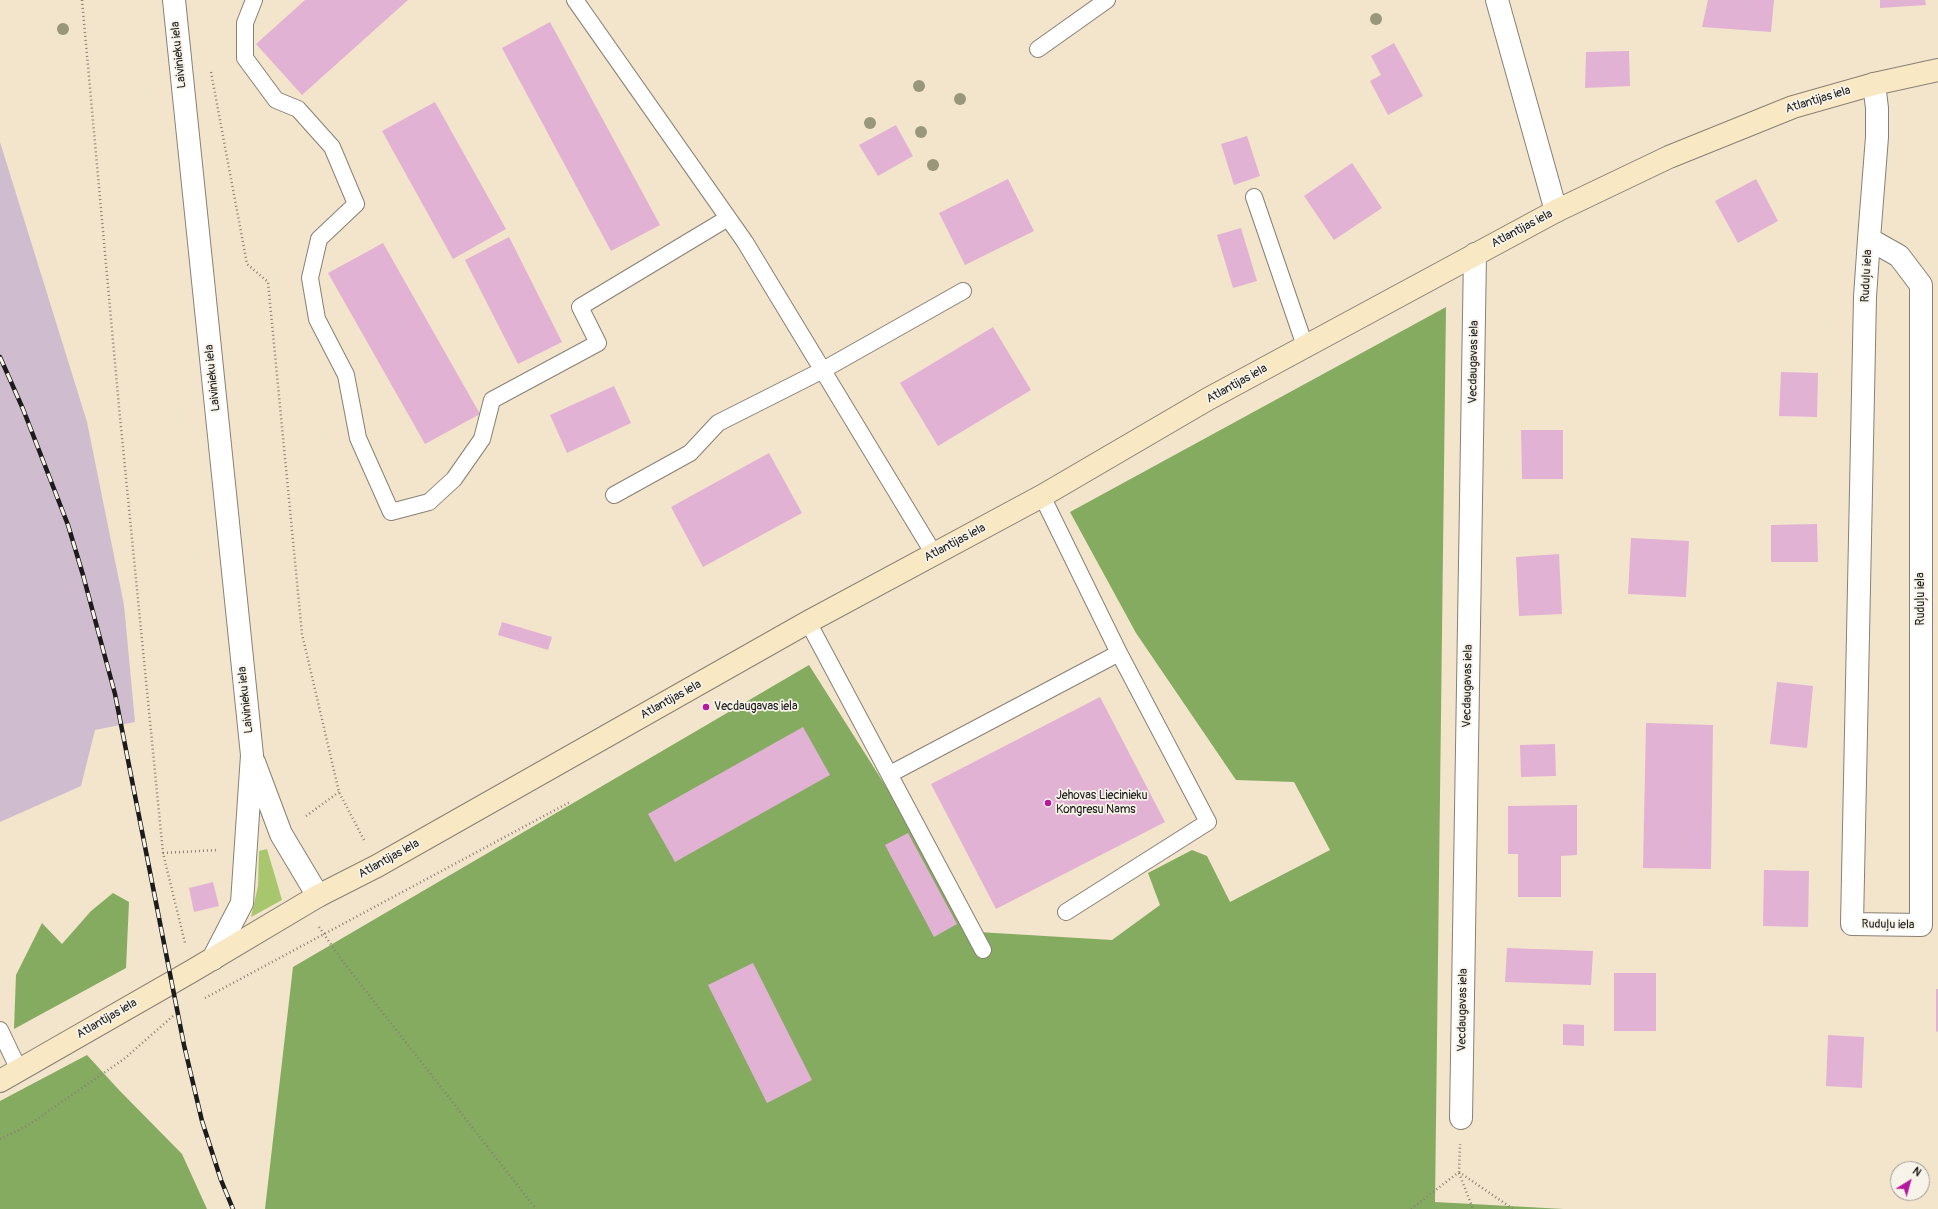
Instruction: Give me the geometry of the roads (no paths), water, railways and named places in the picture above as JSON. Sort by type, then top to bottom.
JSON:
[{"type":"main road","name":"Atlantijas iela","points":[[0,1081],[213,959],[311,900],[377,866],[808,622],[1042,496],[1208,399],[1556,211],[1669,157],[1793,107],[1874,84],[1938,70]]},
{"type":"street","name":"Laivinieku iela","points":[[174,0],[252,755],[242,903],[213,959]]},
{"type":"street","points":[[1497,0],[1556,211]]},
{"type":"street","name":"Ruduļu iela","points":[[1869,239],[1899,256],[1921,285],[1921,925],[1852,924],[1865,297],[1869,239],[1877,137],[1877,108],[1874,84]]},
{"type":"street","name":"Vecdaugavas iela","points":[[1461,1118],[1475,254]]},
{"type":"street","name":"Laivinieku iela","points":[[252,755],[281,834],[311,900]]},
{"type":"lane","points":[[254,0],[245,22],[245,58],[276,100],[298,109],[332,147],[356,204],[319,239],[310,278],[317,318],[346,375],[358,438],[391,512],[429,502],[454,479],[482,439],[492,400],[598,343],[580,307],[728,218]]},
{"type":"lane","points":[[574,0],[745,242],[934,554]]},
{"type":"lane","points":[[1038,49],[1107,0]]},
{"type":"lane","points":[[1254,197],[1305,346]]},
{"type":"lane","points":[[614,495],[690,452],[718,423],[823,370],[963,291]]},
{"type":"lane","points":[[1042,496],[1120,653],[1208,822],[1066,912]]},
{"type":"lane","points":[[808,622],[983,950]]},
{"type":"lane","points":[[890,774],[1120,653]]},
{"type":"lane","points":[[0,1030],[19,1070]]},
{"type":"railway","points":[[0,357],[23,409],[68,525],[83,575],[115,694],[184,1045],[202,1121],[221,1180],[233,1209]]},
{"type":"place","name":"Vecdaugavas iela","points":[[706,707]]},
{"type":"place","name":"Jehovas Liecinieku Kongresu Nams","points":[[1048,803]]}]
